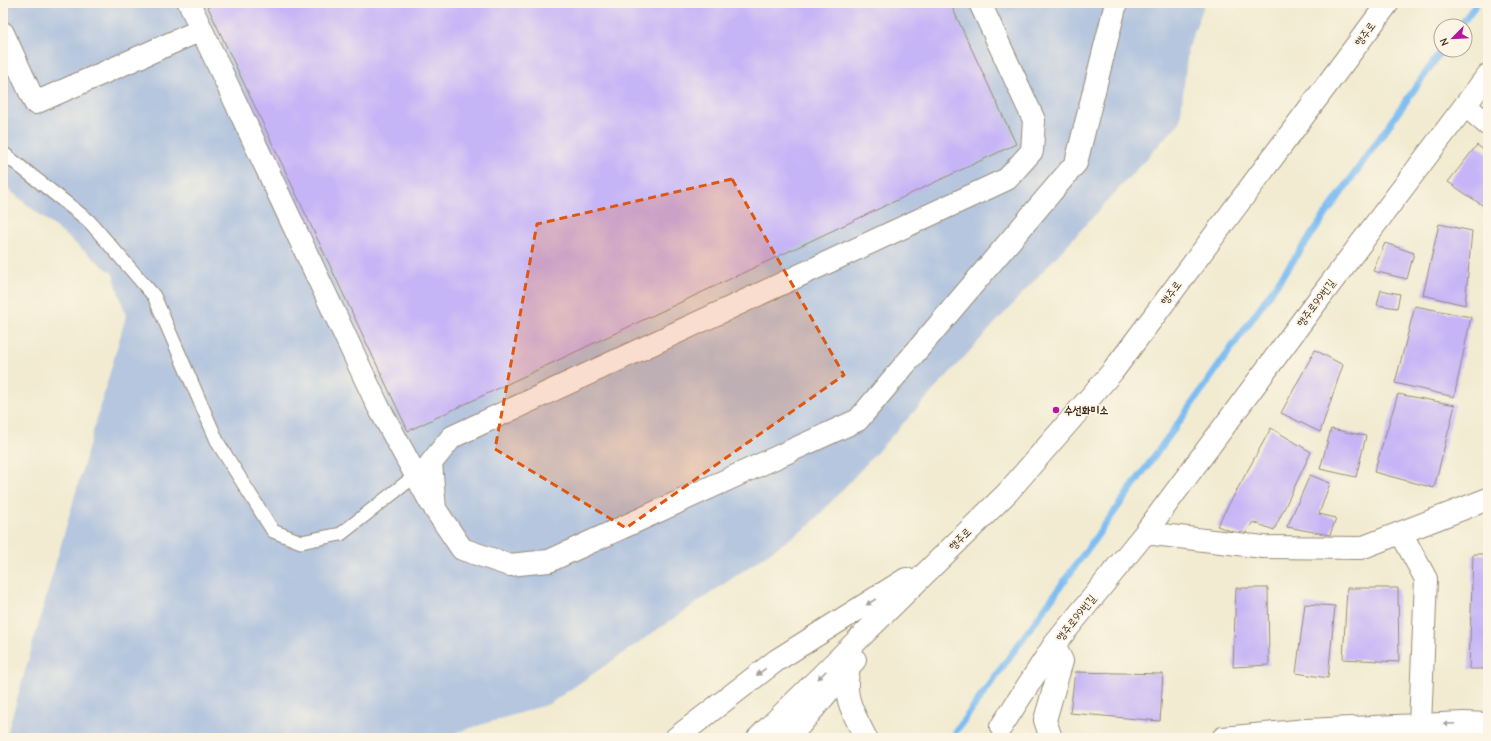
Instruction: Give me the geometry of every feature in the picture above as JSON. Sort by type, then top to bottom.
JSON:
[{"type":"street","points":[[189,3],[378,406],[435,510],[462,549],[509,564],[549,561],[858,420],[1076,163],[1116,3]]},
{"type":"street","points":[[435,510],[431,463],[452,437],[1007,179],[1032,151],[1034,120],[980,3]]},
{"type":"street","name":"행주로","points":[[758,738],[1007,493],[1113,371],[1382,5]]},
{"type":"street","points":[[3,32],[35,103],[201,30]]},
{"type":"street","name":"행주로99번길","points":[[1051,738],[1045,720],[1062,661],[1054,645],[1145,533],[1310,310],[1488,75]]},
{"type":"street","points":[[1465,105],[1488,125]]},
{"type":"street","points":[[1145,533],[1263,547],[1361,548],[1488,499]]},
{"type":"street","points":[[1401,533],[1426,579],[1420,725]]},
{"type":"street","points":[[676,738],[777,660],[939,559]]},
{"type":"street","name":"행주로","points":[[789,738],[939,559]]},
{"type":"street","points":[[1001,727],[1054,645]]},
{"type":"street","points":[[849,668],[846,680],[850,706],[866,738]]},
{"type":"street","points":[[1222,738],[1306,730],[1464,723],[1488,724]]},
{"type":"lane","points":[[3,153],[89,221],[154,296],[218,443],[273,531],[301,542],[341,534],[416,475]]},
{"type":"highlighted area","points":[[732,179],[844,375],[626,528],[495,449],[537,224]]},
{"type":"shaded area","points":[[3,3],[1205,3],[1188,48],[1180,122],[810,525],[549,704],[438,738],[6,738],[126,316],[113,274],[3,185]]},
{"type":"building","points":[[206,3],[950,3],[1016,144],[408,431]]},
{"type":"building","points":[[1477,145],[1488,153],[1488,209],[1448,182]]},
{"type":"building","points":[[1439,224],[1472,231],[1465,305],[1423,295]]},
{"type":"building","points":[[1385,243],[1414,253],[1407,279],[1373,271]]},
{"type":"building","points":[[1381,290],[1400,294],[1397,308],[1377,305]]},
{"type":"building","points":[[1415,306],[1471,317],[1454,397],[1395,383]]},
{"type":"building","points":[[1315,350],[1343,365],[1320,432],[1281,413]]},
{"type":"building","points":[[1398,394],[1455,405],[1434,488],[1374,472]]},
{"type":"building","points":[[1271,428],[1311,452],[1274,530],[1253,522],[1244,536],[1217,526]]},
{"type":"building","points":[[1331,429],[1366,436],[1356,477],[1320,469]]},
{"type":"building","points":[[1310,475],[1330,483],[1319,514],[1336,518],[1330,535],[1287,527]]},
{"type":"building","points":[[1473,554],[1488,554],[1488,669],[1469,669]]},
{"type":"building","points":[[1236,588],[1268,588],[1269,665],[1233,667]]},
{"type":"building","points":[[1347,588],[1398,588],[1399,662],[1343,659]]},
{"type":"building","points":[[1305,604],[1335,606],[1328,678],[1296,673]]},
{"type":"building","points":[[1075,672],[1163,674],[1160,721],[1070,713]]},
{"type":"waterway","points":[[1466,18],[1477,3]]},
{"type":"waterway","points":[[956,731],[1182,418],[1436,58]]},
{"type":"place","name":"수선화미소","points":[[1056,410]]}]
